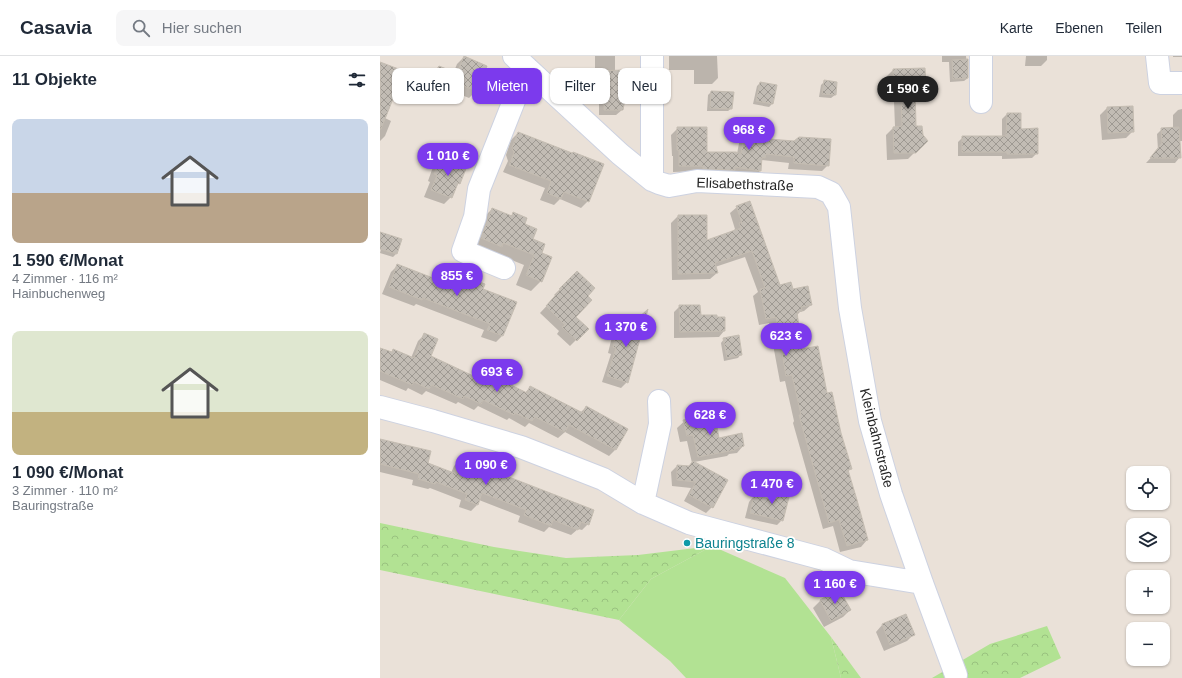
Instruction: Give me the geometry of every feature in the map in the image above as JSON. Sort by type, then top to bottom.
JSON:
[{"type":"street","points":[[652,56],[652,180]]},
{"type":"street","points":[[981,56],[981,102]]},
{"type":"street","points":[[1157,56],[1160,83],[1182,83]]},
{"type":"street","points":[[504,268],[463,251],[475,218],[479,189],[521,62]]},
{"type":"street","name":"Elisabethstraße","points":[[521,62],[620,154],[652,180],[669,186],[696,181],[818,187],[831,193]]},
{"type":"street","name":"Kleinbahnstraße","points":[[831,193],[839,207],[850,308],[870,422],[891,494],[956,674]]},
{"type":"street","points":[[643,503],[660,424],[659,401]]},
{"type":"street","points":[[380,407],[521,447],[603,479],[643,503],[689,523],[824,559],[849,571],[922,583]]},
{"type":"green space","points":[[380,523],[494,547],[566,558],[638,555],[712,546],[651,579],[619,620],[380,570]]},
{"type":"green space","points":[[712,546],[785,578],[831,637],[841,678],[686,678],[670,661],[619,620],[651,579]]},
{"type":"green space","points":[[1047,626],[1061,658],[1020,678],[932,678],[990,644]]},
{"type":"green space","points":[[831,637],[861,678],[841,678]]},
{"type":"building","points":[[464,56],[487,66],[486,68],[472,68],[472,89],[464,86],[464,68],[459,68]]},
{"type":"building","points":[[968,59],[968,78],[953,79],[952,60]]},
{"type":"building","points":[[380,62],[396,68],[392,68],[392,101],[380,129]]},
{"type":"building","points":[[925,68],[926,87],[915,87],[916,126],[922,126],[923,135],[928,141],[916,153],[894,153],[893,127],[902,126],[901,94],[894,95],[893,69]]},
{"type":"building","points":[[610,70],[618,70],[618,104],[624,104],[623,110],[604,110],[604,104],[610,104]]},
{"type":"building","points":[[824,80],[837,82],[836,95],[822,94]]},
{"type":"building","points":[[760,82],[777,85],[773,104],[756,101]]},
{"type":"building","points":[[711,91],[734,92],[732,109],[710,108]]},
{"type":"building","points":[[1133,106],[1134,132],[1108,133],[1107,107]]},
{"type":"building","points":[[1007,113],[1021,113],[1021,129],[1038,128],[1038,154],[962,152],[962,136],[1006,136]]},
{"type":"building","points":[[677,127],[707,127],[707,152],[736,152],[741,154],[745,130],[769,134],[769,139],[794,141],[799,137],[831,139],[829,166],[794,163],[794,157],[766,154],[765,158],[762,157],[761,171],[735,167],[735,170],[703,169],[703,166],[679,166]]},
{"type":"building","points":[[1179,127],[1181,158],[1150,158],[1162,143],[1161,128]]},
{"type":"building","points":[[518,132],[604,164],[589,202],[564,192],[561,199],[547,193],[551,181],[509,165],[514,153],[512,148]]},
{"type":"building","points":[[441,156],[467,166],[460,184],[458,183],[452,198],[431,190],[437,175],[434,174]]},
{"type":"building","points":[[750,201],[780,285],[791,282],[793,289],[808,286],[812,305],[801,307],[802,311],[797,312],[802,349],[818,346],[827,393],[832,392],[841,433],[852,469],[848,470],[868,540],[847,546],[839,520],[829,523],[799,415],[801,415],[792,375],[786,376],[776,317],[766,319],[760,289],[765,288],[752,251],[715,263],[718,273],[678,274],[678,215],[707,215],[707,240],[741,228],[739,223],[742,223],[736,206]]},
{"type":"building","points":[[492,208],[512,216],[513,212],[527,218],[525,224],[537,229],[533,239],[545,244],[542,253],[552,257],[542,282],[526,275],[534,255],[503,243],[502,247],[481,238]]},
{"type":"building","points":[[380,232],[402,239],[397,254],[380,249]]},
{"type":"building","points":[[397,264],[451,285],[455,273],[485,284],[483,289],[517,302],[503,336],[487,330],[490,324],[423,298],[422,300],[389,287]]},
{"type":"building","points":[[577,271],[595,288],[588,296],[592,300],[576,317],[589,329],[577,341],[562,327],[565,325],[546,306],[561,289],[559,289]]},
{"type":"building","points":[[679,305],[700,305],[701,315],[717,315],[717,317],[725,317],[725,331],[680,332]]},
{"type":"building","points":[[648,309],[628,383],[607,376],[616,348],[613,347],[620,318],[634,322]]},
{"type":"building","points":[[424,333],[438,339],[431,356],[484,381],[486,376],[495,381],[497,378],[527,393],[530,386],[583,413],[586,406],[628,429],[616,450],[569,425],[565,432],[535,417],[532,421],[515,413],[514,415],[483,400],[481,404],[464,396],[463,399],[432,385],[429,389],[414,382],[412,385],[380,371],[380,348],[392,352],[393,349],[414,358]]},
{"type":"building","points":[[739,335],[742,355],[727,358],[723,338]]},
{"type":"building","points":[[714,411],[719,438],[742,433],[744,446],[735,450],[698,457],[693,435],[687,436],[683,420],[690,419],[690,416]]},
{"type":"building","points":[[380,439],[431,451],[428,463],[454,473],[460,458],[594,510],[589,525],[581,522],[578,530],[553,520],[551,526],[524,515],[526,510],[482,493],[478,505],[465,500],[467,494],[436,482],[435,484],[418,479],[419,474],[380,464]]},
{"type":"building","points":[[693,461],[728,480],[713,508],[689,495],[696,482],[677,480],[677,465],[689,466]]},
{"type":"building","points":[[777,486],[791,489],[783,521],[750,513],[754,495],[774,500]]},
{"type":"building","points":[[839,589],[851,610],[831,621],[820,600]]},
{"type":"building","points":[[906,614],[915,635],[890,645],[882,624]]},
{"type":"place","name":"Bauringstraße 8","points":[[687,543]]}]
